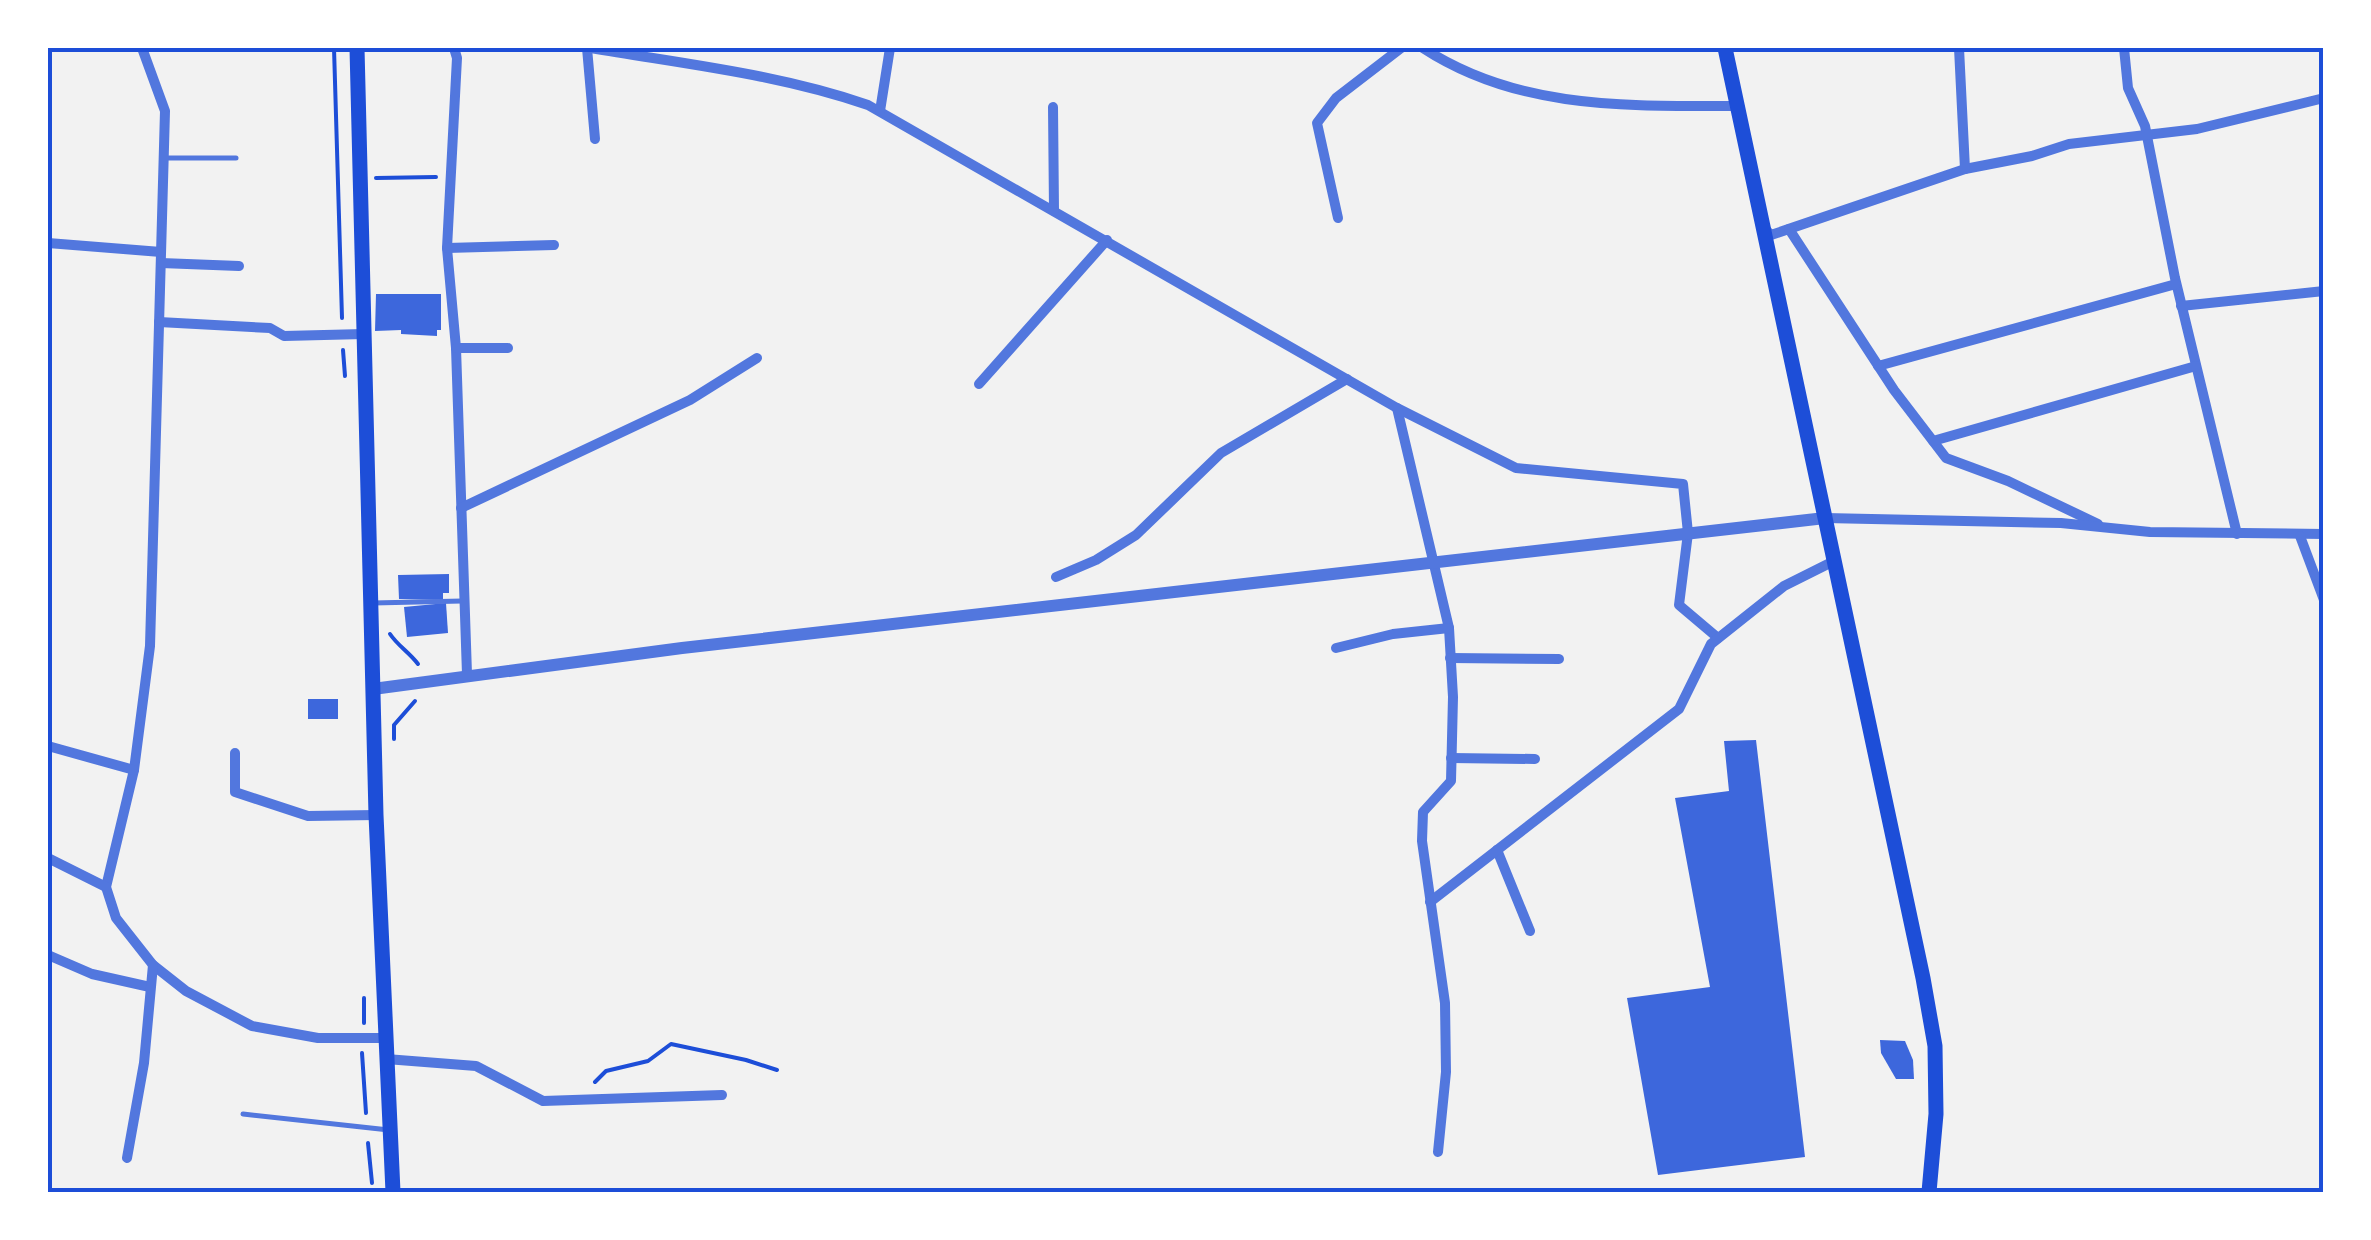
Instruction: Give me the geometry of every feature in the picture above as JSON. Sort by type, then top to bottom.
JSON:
[{"type":"main road","points":[[357,48],[376,815],[393,1192]]},
{"type":"main road","points":[[1725,48],[1935,1046],[1936,1114],[1929,1192]]},
{"type":"street","points":[[142,48],[166,110],[150,646],[134,770],[106,887],[116,918],[153,966],[186,991],[252,1026],[318,1038],[385,1038]]},
{"type":"street","points":[[454,48],[457,58],[447,248],[456,348],[467,674]]},
{"type":"street","points":[[595,139],[589,48],[748,72],[823,90],[880,111],[1348,380],[1516,468],[1683,484],[1688,533],[1679,605],[1718,638]]},
{"type":"street","points":[[880,111],[890,48]]},
{"type":"street","points":[[1338,218],[1317,123],[1336,98],[1402,48]]},
{"type":"street","points":[[1422,48],[1471,74],[1544,97],[1611,106],[1736,106]]},
{"type":"street","points":[[1958,48],[1964,169]]},
{"type":"street","points":[[2124,48],[2128,88],[2147,137],[2176,284],[2237,534]]},
{"type":"street","points":[[1761,224],[1771,236],[1964,169],[2032,156],[2069,144],[2197,129],[2324,98]]},
{"type":"street","points":[[1053,107],[1054,210]]},
{"type":"street","points":[[1789,229],[1878,366],[1946,458],[2008,481],[2105,528]]},
{"type":"street","points":[[979,384],[1107,240]]},
{"type":"street","points":[[48,243],[238,266]]},
{"type":"street","points":[[447,248],[554,245]]},
{"type":"street","points":[[1878,366],[2176,284]]},
{"type":"street","points":[[2182,306],[2324,291]]},
{"type":"street","points":[[159,322],[270,328],[284,336],[364,334]]},
{"type":"street","points":[[456,348],[508,348]]},
{"type":"street","points":[[462,508],[672,408],[757,358]]},
{"type":"street","points":[[1933,441],[2196,366]]},
{"type":"street","points":[[1056,577],[1096,560],[1136,535],[1221,453],[1348,380]]},
{"type":"street","points":[[1398,408],[1450,628],[1454,697],[1450,782],[1423,812],[1422,842],[1444,1003],[1446,1072],[1438,1152]]},
{"type":"street","points":[[373,688],[1825,518],[2324,534]]},
{"type":"street","points":[[2300,536],[2324,600]]},
{"type":"street","points":[[1430,902],[1678,710],[1711,644],[1718,638],[1784,586],[1834,561]]},
{"type":"street","points":[[1336,648],[1393,634],[1450,628]]},
{"type":"street","points":[[1450,658],[1558,660]]},
{"type":"street","points":[[48,746],[134,770]]},
{"type":"street","points":[[235,753],[235,792],[308,816],[376,815]]},
{"type":"street","points":[[1451,758],[1535,760]]},
{"type":"street","points":[[1497,850],[1530,932]]},
{"type":"street","points":[[48,858],[106,887]]},
{"type":"street","points":[[48,955],[92,974],[150,988]]},
{"type":"street","points":[[128,1158],[144,1063],[153,966]]},
{"type":"street","points":[[386,1059],[476,1066],[543,1100],[722,1094]]},
{"type":"lane","points":[[164,158],[236,158]]},
{"type":"lane","points":[[370,604],[465,601]]},
{"type":"lane","points":[[243,1114],[389,1130]]},
{"type":"path","points":[[334,48],[342,321]]},
{"type":"path","points":[[360,178],[451,177]]},
{"type":"path","points":[[364,1023],[373,1192]]},
{"type":"path","points":[[593,1101],[596,1079],[606,1071],[648,1061],[670,1044],[777,1070]]},
{"type":"building","points":[[376,294],[441,294],[441,330],[437,330],[437,336],[401,334],[401,330],[375,331]]},
{"type":"building","points":[[449,574],[449,593],[443,593],[443,600],[399,599],[398,575]]},
{"type":"building","points":[[446,603],[448,633],[407,637],[404,607]]},
{"type":"building","points":[[308,699],[338,699],[338,719],[308,719]]},
{"type":"building","points":[[1756,740],[1805,1157],[1658,1175],[1627,998],[1710,987],[1675,798],[1729,791],[1724,741]]},
{"type":"building","points":[[1880,1040],[1905,1041],[1913,1060],[1914,1079],[1896,1079],[1881,1053]]}]
